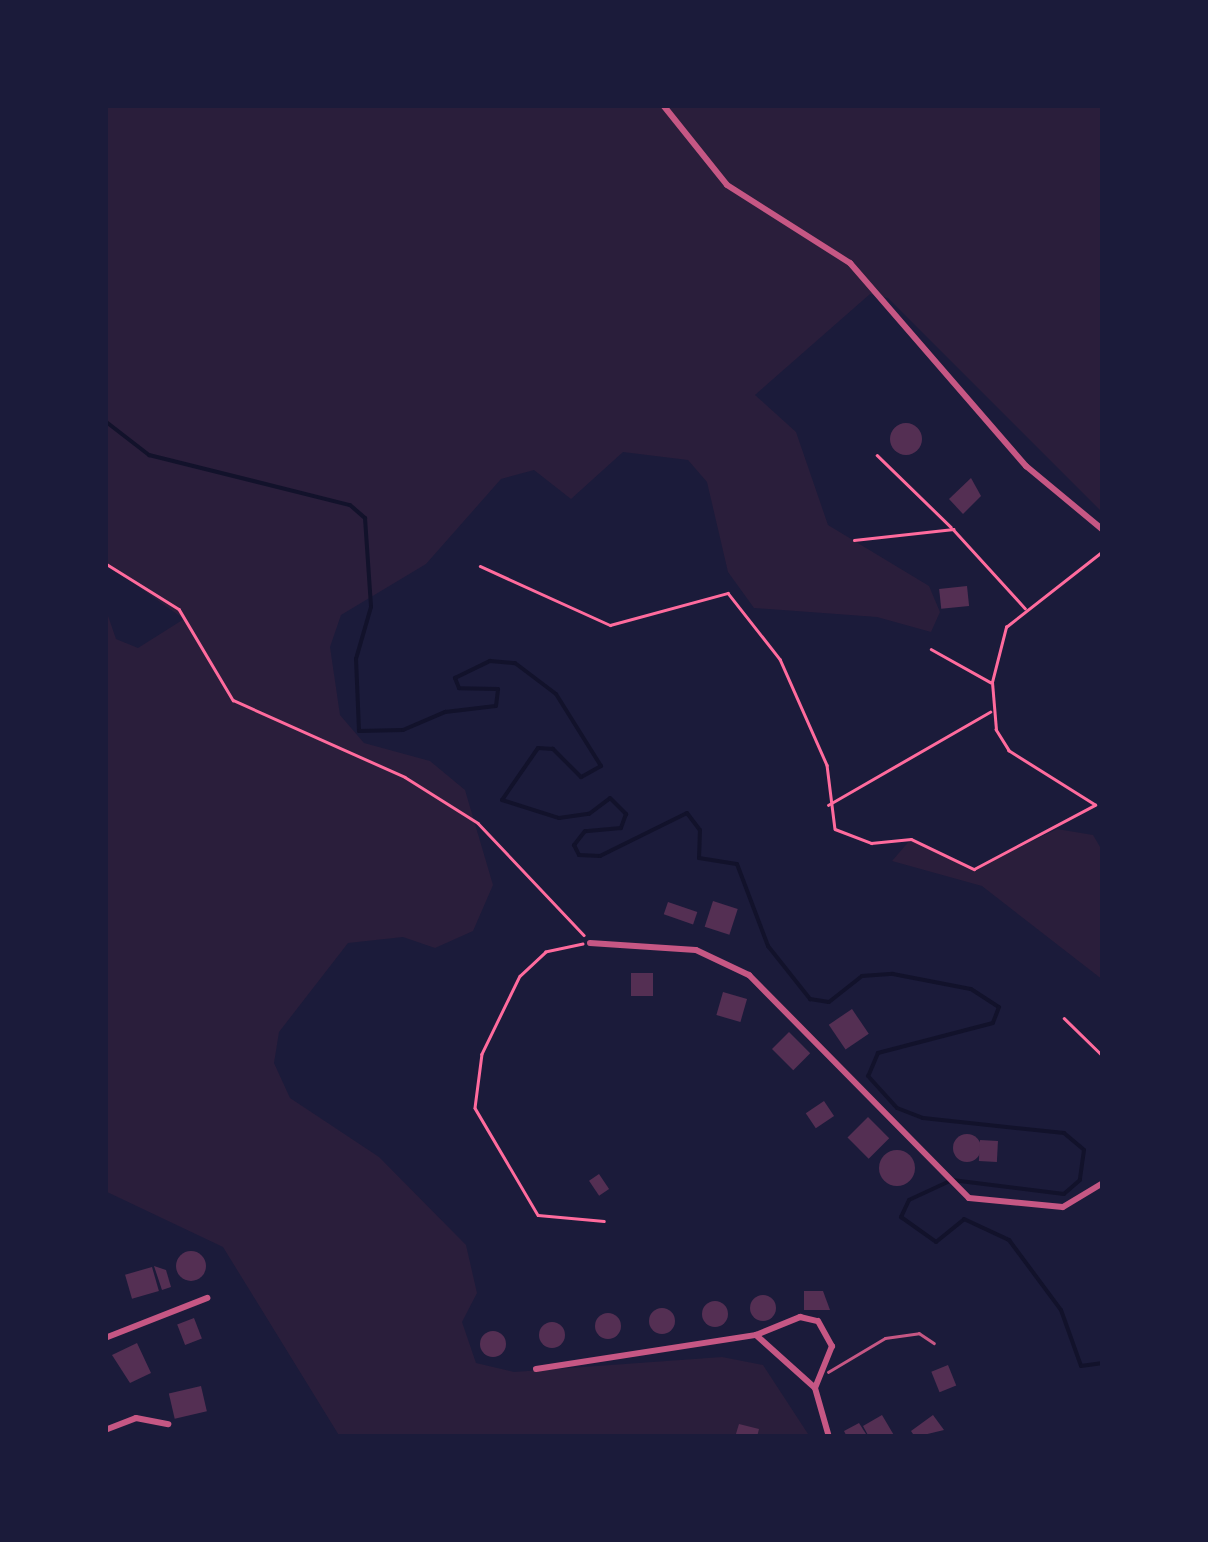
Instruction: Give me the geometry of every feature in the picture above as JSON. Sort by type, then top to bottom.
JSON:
[{"type":"street","points":[[662,105],[728,184],[850,263],[1026,466],[1103,530]]},
{"type":"street","points":[[590,944],[696,950],[749,975],[951,1186],[1018,1208],[1063,1206],[1103,1183]]},
{"type":"street","points":[[105,1338],[207,1298]]},
{"type":"street","points":[[536,1369],[756,1336],[800,1317],[818,1321],[832,1346],[828,1372],[815,1388]]},
{"type":"street","points":[[756,1336],[815,1388],[829,1437]]},
{"type":"street","points":[[105,1430],[136,1418],[168,1424]]},
{"type":"lane","points":[[828,1372],[885,1338],[919,1333],[934,1344]]},
{"type":"path","points":[[877,454],[1026,609]]},
{"type":"path","points":[[854,540],[952,528]]},
{"type":"path","points":[[480,566],[610,625],[728,593],[780,659],[827,765],[827,806],[849,838],[911,839],[974,869],[1092,808],[1022,764],[991,711],[992,682],[1006,627],[1103,552]]},
{"type":"path","points":[[105,562],[179,609],[233,700],[405,778],[478,823],[556,896],[590,944],[546,952],[520,976],[482,1054],[475,1108],[538,1215],[604,1220]]},
{"type":"path","points":[[932,649],[992,682]]},
{"type":"path","points":[[827,806],[991,711]]},
{"type":"path","points":[[1064,1018],[1103,1056]]},
{"type":"shaded area","points":[[105,105],[1103,105],[1103,513],[888,298],[870,294],[755,395],[796,432],[828,525],[929,586],[940,612],[931,632],[877,617],[754,608],[728,572],[707,482],[688,460],[623,452],[571,499],[534,470],[501,479],[426,564],[341,615],[330,647],[340,715],[364,743],[430,761],[465,790],[493,885],[473,931],[435,948],[403,937],[348,943],[279,1032],[274,1063],[290,1098],[379,1157],[466,1245],[477,1293],[462,1322],[476,1363],[514,1372],[722,1357],[763,1365],[810,1437],[340,1437],[223,1247],[105,1191],[105,607],[116,639],[138,648],[184,619],[105,563]]},
{"type":"shaded area","points":[[1057,829],[1093,835],[1103,852],[1103,980],[982,886],[892,861],[911,839],[974,869]]},
{"type":"building","points":[[906,423],[917,428],[922,439],[917,450],[906,455],[895,450],[890,439],[895,428]]},
{"type":"building","points":[[971,478],[981,496],[963,514],[949,499]]},
{"type":"building","points":[[967,586],[969,606],[941,609],[939,589]]},
{"type":"building","points":[[713,901],[738,909],[729,935],[705,927]]},
{"type":"building","points":[[668,902],[697,912],[693,924],[664,914]]},
{"type":"building","points":[[631,973],[653,973],[653,996],[631,996]]},
{"type":"building","points":[[723,992],[747,999],[740,1022],[716,1015]]},
{"type":"building","points":[[852,1009],[869,1034],[846,1050],[829,1025]]},
{"type":"building","points":[[789,1032],[810,1053],[793,1070],[772,1049]]},
{"type":"building","points":[[824,1101],[834,1116],[816,1128],[806,1113]]},
{"type":"building","points":[[868,1117],[889,1138],[869,1159],[847,1138]]},
{"type":"building","points":[[967,1134],[977,1138],[981,1148],[977,1158],[967,1162],[957,1158],[953,1148],[957,1138]]},
{"type":"building","points":[[980,1140],[998,1141],[997,1162],[979,1161]]},
{"type":"building","points":[[897,1150],[910,1155],[915,1168],[910,1181],[897,1186],[884,1181],[879,1168],[884,1155]]},
{"type":"building","points":[[599,1174],[609,1189],[599,1196],[589,1181]]},
{"type":"building","points":[[191,1251],[202,1255],[206,1266],[202,1277],[191,1281],[180,1277],[176,1266],[180,1255]]},
{"type":"building","points":[[154,1266],[166,1270],[171,1287],[162,1290]]},
{"type":"building","points":[[152,1267],[159,1291],[132,1299],[125,1275]]},
{"type":"building","points":[[804,1291],[823,1291],[830,1310],[804,1310]]},
{"type":"building","points":[[763,1295],[772,1299],[776,1308],[772,1317],[763,1321],[754,1317],[750,1308],[754,1299]]},
{"type":"building","points":[[715,1301],[724,1305],[728,1314],[724,1323],[715,1327],[706,1323],[702,1314],[706,1305]]},
{"type":"building","points":[[662,1308],[671,1312],[675,1321],[671,1330],[662,1334],[653,1330],[649,1321],[653,1312]]},
{"type":"building","points":[[608,1313],[617,1317],[621,1326],[617,1335],[608,1339],[599,1335],[595,1326],[599,1317]]},
{"type":"building","points":[[194,1318],[202,1339],[185,1345],[177,1324]]},
{"type":"building","points":[[552,1322],[561,1326],[565,1335],[561,1344],[552,1348],[543,1344],[539,1335],[543,1326]]},
{"type":"building","points":[[493,1331],[502,1335],[506,1344],[502,1353],[493,1357],[484,1353],[480,1344],[484,1335]]},
{"type":"building","points":[[137,1343],[151,1373],[130,1383],[112,1355]]},
{"type":"building","points":[[948,1365],[956,1385],[940,1392],[931,1372]]},
{"type":"building","points":[[201,1386],[207,1411],[175,1419],[169,1393]]},
{"type":"building","points":[[882,1415],[895,1437],[869,1437],[863,1426]]},
{"type":"building","points":[[933,1415],[944,1430],[915,1437],[911,1431]]},
{"type":"building","points":[[859,1423],[866,1434],[847,1437],[844,1431]]},
{"type":"building","points":[[739,1424],[759,1429],[757,1437],[735,1437]]},
{"type":"waterway","points":[[105,421],[149,455],[350,505],[365,518],[371,607],[356,659],[359,731],[403,730],[445,712],[496,706],[498,689],[459,688],[455,678],[490,661],[515,663],[556,694],[601,766],[581,777],[553,749],[538,748],[502,800],[559,818],[589,814],[610,798],[626,814],[621,828],[585,831],[574,845],[579,855],[600,856],[687,813],[700,830],[699,858],[737,864],[768,946],[810,999],[829,1002],[862,976],[893,974],[971,989],[999,1007],[993,1023],[878,1053],[868,1076],[897,1108],[923,1118],[1064,1133],[1084,1150],[1080,1180],[1064,1194],[952,1180],[909,1200],[901,1217],[936,1242],[964,1219],[1009,1240],[1061,1310],[1081,1366],[1103,1363]]}]
